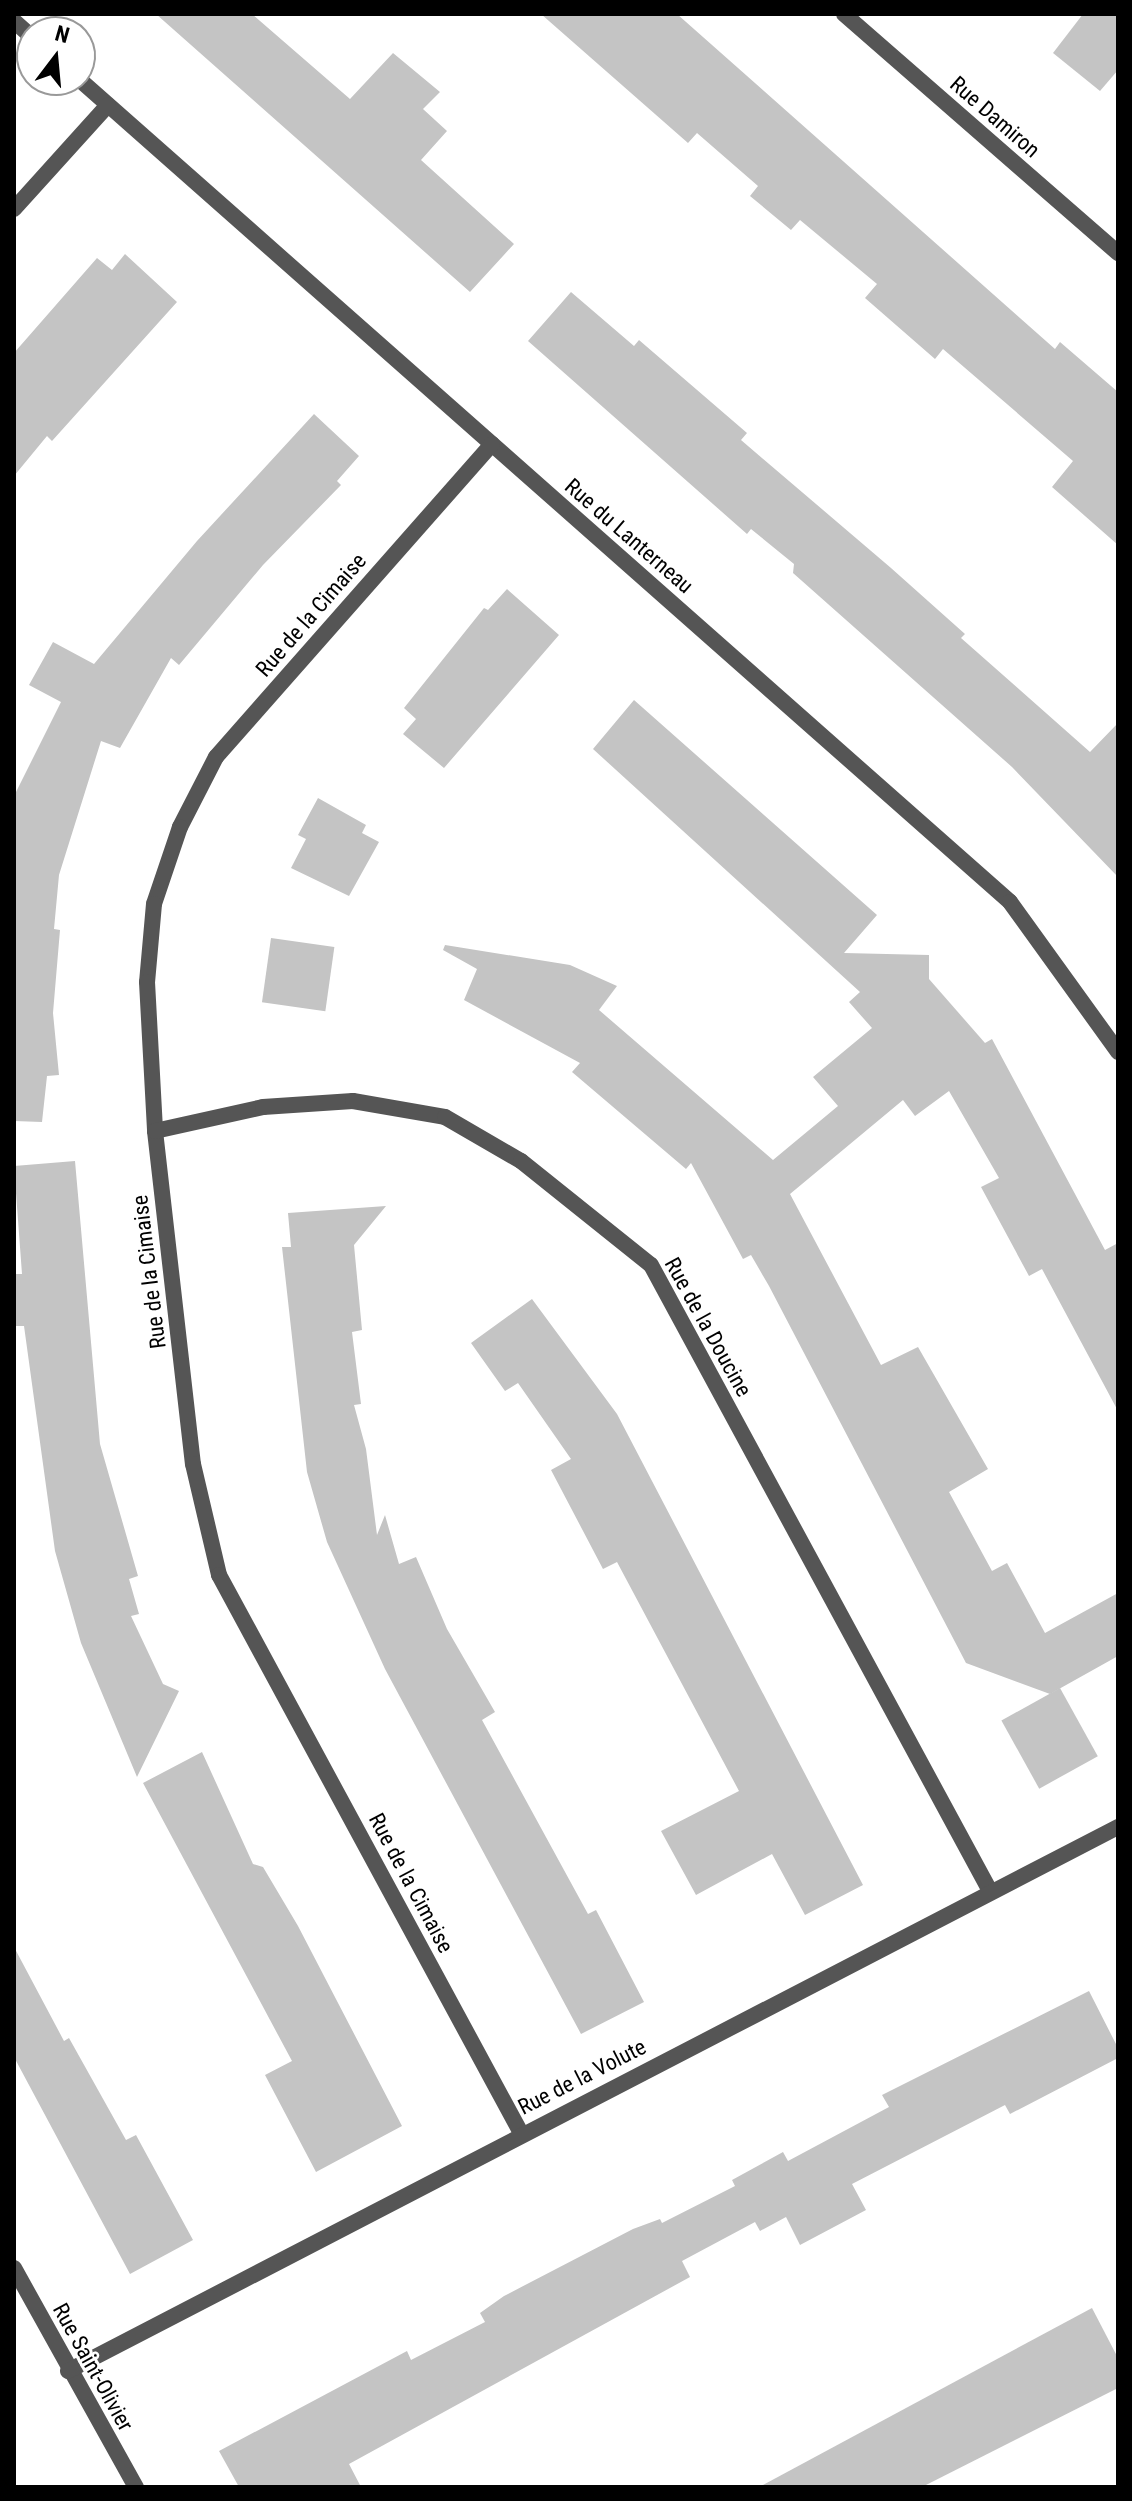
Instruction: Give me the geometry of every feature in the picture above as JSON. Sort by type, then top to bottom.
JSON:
[{"type":"street","name":"Rue Damiron","points":[[844,14],[1118,253]]},
{"type":"street","name":"Rue du Lanterneau","points":[[96,94],[1010,902],[1118,1052]]},
{"type":"street","points":[[14,209],[108,105]]},
{"type":"street","name":"Rue de la Cimaise","points":[[492,444],[216,757],[180,827],[154,904],[147,982],[155,1131],[193,1464],[219,1575],[521,2133]]},
{"type":"street","name":"Rue de la Doucine","points":[[155,1131],[263,1107],[353,1101],[445,1117],[521,1161],[651,1265],[990,1891]]},
{"type":"street","name":"Rue de la Volute","points":[[68,2371],[521,2133],[1118,1827]]},
{"type":"street","name":"Rue Saint-Olivier","points":[[14,2268],[68,2371],[136,2487]]},
{"type":"building","points":[[156,14],[252,14],[350,99],[393,53],[440,92],[423,109],[447,131],[421,160],[514,244],[470,292]]},
{"type":"building","points":[[541,14],[677,14],[1055,349],[1060,342],[1118,392],[1118,545],[1052,487],[1073,461],[943,349],[935,359],[865,298],[877,284],[800,220],[791,230],[750,196],[758,186],[697,133],[688,143]]},
{"type":"building","points":[[1083,14],[1118,14],[1118,70],[1100,91],[1053,53]]},
{"type":"building","points":[[125,254],[177,302],[52,441],[47,436],[14,476],[14,353],[97,258],[112,270]]},
{"type":"building","points":[[571,292],[634,346],[639,340],[747,433],[741,440],[965,634],[961,638],[1090,752],[1118,723],[1118,877],[1012,767],[793,573],[794,564],[751,529],[747,534],[528,341]]},
{"type":"building","points":[[314,414],[359,456],[337,481],[341,485],[263,565],[179,665],[171,658],[120,748],[101,741],[59,875],[54,929],[60,930],[53,1013],[59,1075],[47,1076],[42,1122],[14,1121],[14,796],[61,702],[29,685],[53,642],[94,664],[197,541]]},
{"type":"building","points":[[507,589],[559,635],[444,768],[403,734],[416,719],[404,708],[484,608],[488,610]]},
{"type":"building","points":[[634,700],[877,915],[844,953],[929,955],[929,979],[985,1043],[992,1039],[1105,1250],[1118,1243],[1118,1411],[1042,1269],[1029,1276],[981,1187],[999,1178],[949,1091],[915,1116],[903,1100],[790,1194],[881,1365],[918,1347],[988,1469],[949,1492],[992,1571],[1007,1563],[1045,1633],[1118,1593],[1118,1656],[1050,1694],[966,1663],[769,1286],[751,1255],[743,1259],[691,1163],[686,1169],[572,1072],[580,1063],[464,1000],[477,969],[443,950],[445,945],[570,965],[617,986],[599,1010],[773,1160],[838,1106],[813,1077],[872,1028],[849,1002],[860,992],[593,749]]},
{"type":"building","points":[[318,798],[366,825],[362,833],[379,842],[349,896],[291,868],[306,839],[298,835]]},
{"type":"building","points":[[271,938],[334,947],[325,1011],[262,1002]]},
{"type":"building","points":[[75,1161],[100,1444],[138,1576],[129,1579],[139,1614],[131,1616],[163,1684],[179,1691],[137,1777],[81,1643],[55,1551],[24,1326],[14,1326],[14,1274],[22,1274],[14,1166]]},
{"type":"building","points":[[386,1206],[354,1245],[362,1330],[352,1332],[361,1404],[354,1405],[366,1449],[377,1535],[385,1515],[399,1564],[416,1557],[447,1629],[495,1712],[482,1720],[588,1914],[596,1910],[644,2002],[581,2034],[385,1669],[327,1542],[307,1472],[282,1247],[291,1247],[288,1213]]},
{"type":"building","points":[[532,1299],[617,1414],[863,1885],[805,1915],[772,1854],[696,1895],[661,1831],[739,1791],[617,1562],[603,1569],[551,1470],[571,1459],[518,1383],[505,1391],[471,1343]]},
{"type":"building","points":[[1060,1688],[1098,1756],[1039,1789],[1001,1720]]},
{"type":"building","points":[[202,1752],[253,1864],[263,1867],[298,1926],[402,2126],[316,2172],[265,2075],[292,2061],[143,1783]]},
{"type":"building","points":[[14,1947],[64,2041],[69,2038],[126,2140],[136,2135],[193,2240],[130,2274],[14,2057]]},
{"type":"building","points":[[1089,1991],[1118,2048],[1118,2058],[1010,2114],[1005,2105],[852,2184],[866,2210],[800,2245],[786,2217],[760,2231],[755,2222],[682,2261],[690,2277],[349,2464],[361,2487],[239,2487],[219,2451],[407,2351],[411,2360],[485,2322],[480,2313],[504,2296],[633,2229],[660,2219],[662,2223],[735,2186],[732,2180],[783,2152],[788,2161],[889,2107],[882,2095]]},
{"type":"building","points":[[1092,2308],[1118,2358],[1118,2388],[922,2487],[759,2487]]}]
